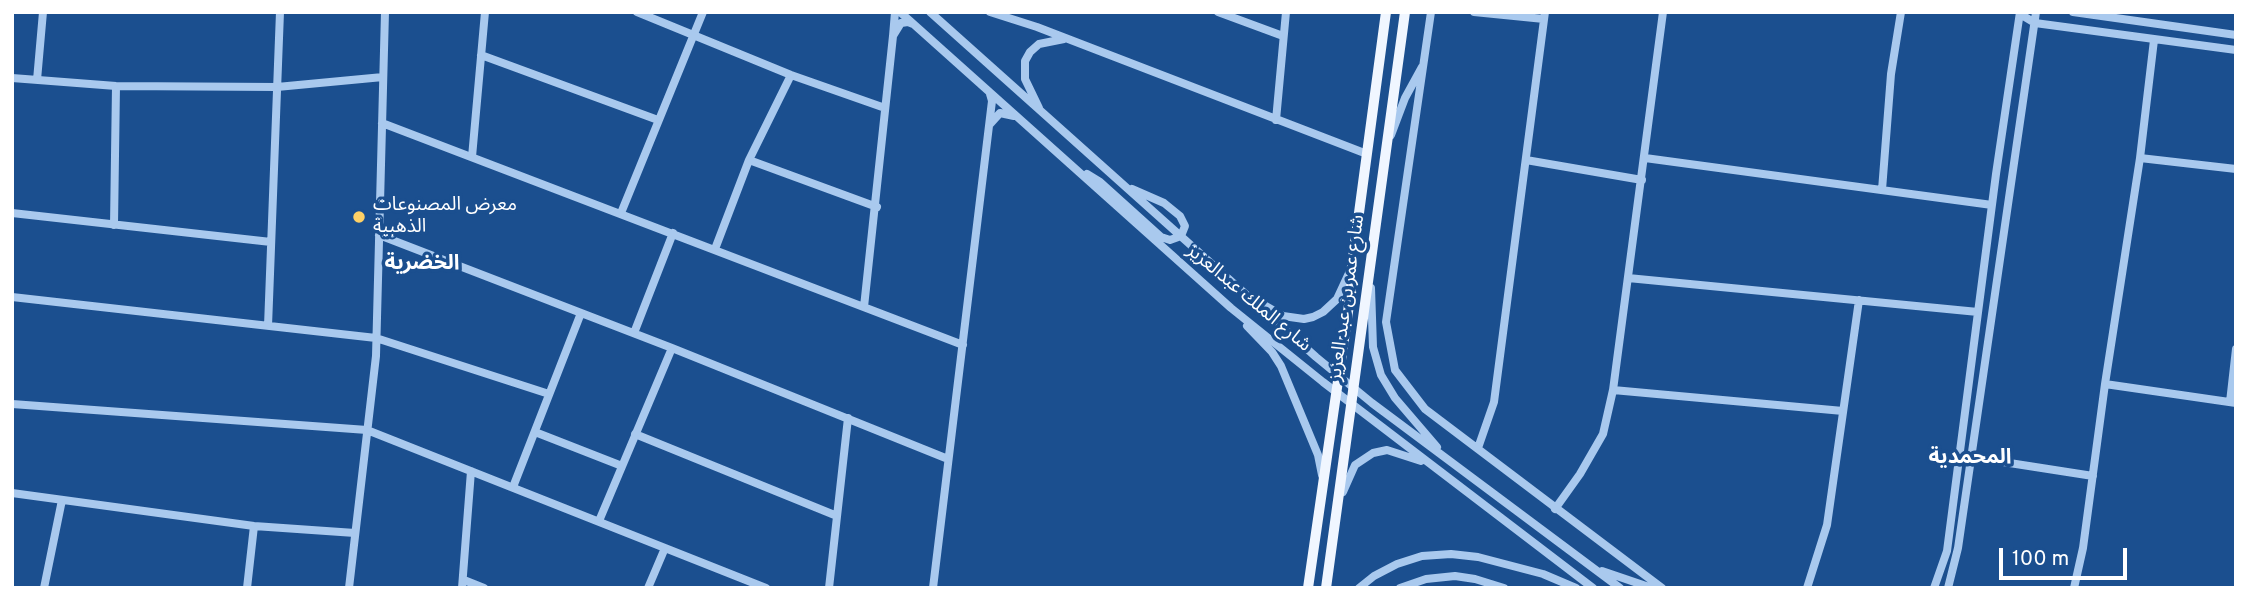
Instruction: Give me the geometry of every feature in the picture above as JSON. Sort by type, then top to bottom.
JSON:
[{"type":"main road","name":"شارع عمر بن عبد العزيز","points":[[1308,588],[1386,12]]},
{"type":"main road","name":"شارع عمر بن عبد العزيز","points":[[1326,588],[1405,12]]},
{"type":"street","points":[[37,80],[43,12]]},
{"type":"street","points":[[268,326],[280,12]]},
{"type":"street","points":[[349,588],[376,338],[385,12]]},
{"type":"street","points":[[472,157],[485,12]]},
{"type":"street","points":[[637,12],[791,75],[885,108]]},
{"type":"street","points":[[621,214],[703,12]]},
{"type":"street","points":[[864,307],[897,12]]},
{"type":"street","name":"شارع الملك عبدالعزيز","points":[[897,12],[916,26],[1231,308],[1351,404],[1593,588]]},
{"type":"street","name":"شارع الملك عبدالعزيز","points":[[930,12],[1338,375],[1620,588]]},
{"type":"street","points":[[990,12],[1003,14],[1367,154]]},
{"type":"street","points":[[1218,12],[1283,36]]},
{"type":"street","points":[[1276,120],[1286,12]]},
{"type":"street","points":[[1431,12],[1386,322],[1395,370],[1425,409],[1662,588]]},
{"type":"street","points":[[1474,12],[1544,16],[1494,402],[1478,448]]},
{"type":"street","points":[[1555,509],[1580,474],[1603,434],[1613,390],[1663,12]]},
{"type":"street","points":[[1882,190],[1891,74],[1901,12]]},
{"type":"street","points":[[1948,588],[1958,548],[2036,12]]},
{"type":"street","points":[[2073,12],[2236,35]]},
{"type":"street","points":[[1934,588],[1947,551],[1992,205],[2021,13],[2035,23],[2236,50]]},
{"type":"street","points":[[893,36],[901,23],[908,22],[916,26]]},
{"type":"street","points":[[1041,112],[1025,79],[1024,61],[1039,44],[1067,39]]},
{"type":"street","points":[[2074,588],[2083,548],[2140,158],[2154,40]]},
{"type":"street","points":[[481,55],[658,120]]},
{"type":"street","points":[[1387,144],[1405,98],[1424,64]]},
{"type":"street","points":[[715,249],[749,160],[791,75]]},
{"type":"street","points":[[12,78],[116,86],[277,87],[383,77]]},
{"type":"street","points":[[114,225],[116,86]]},
{"type":"street","points":[[933,588],[992,101],[988,91]]},
{"type":"street","points":[[989,127],[1000,113],[1020,120]]},
{"type":"street","points":[[382,123],[963,345]]},
{"type":"street","points":[[1645,158],[1992,205]]},
{"type":"street","points":[[2140,158],[2236,169]]},
{"type":"street","points":[[1064,159],[1100,182],[1161,237],[1175,239],[1181,236],[1185,230],[1184,221],[1171,207],[1118,180]]},
{"type":"street","points":[[749,160],[877,207]]},
{"type":"street","points":[[1526,160],[1642,180]]},
{"type":"street","points":[[12,213],[271,242]]},
{"type":"street","points":[[634,333],[673,233]]},
{"type":"street","points":[[379,234],[948,459]]},
{"type":"street","points":[[1250,297],[1283,316],[1304,319],[1313,317],[1337,299],[1352,265]]},
{"type":"street","points":[[1370,265],[1373,347],[1381,375],[1395,398],[1446,457]]},
{"type":"street","points":[[1628,278],[1978,312]]},
{"type":"street","points":[[12,297],[376,338],[550,394]]},
{"type":"street","points":[[1807,588],[1827,525],[1859,300]]},
{"type":"street","points":[[1231,308],[1272,352],[1281,366],[1318,455],[1322,483]]},
{"type":"street","points":[[513,487],[581,313]]},
{"type":"street","points":[[599,521],[672,348]]},
{"type":"street","points":[[2105,384],[2233,402],[2236,349]]},
{"type":"street","points":[[1613,390],[1843,411]]},
{"type":"street","points":[[12,404],[367,429],[766,588]]},
{"type":"street","points":[[829,588],[848,418]]},
{"type":"street","points":[[534,432],[622,466]]},
{"type":"street","points":[[635,434],[837,516]]},
{"type":"street","points":[[1338,505],[1350,471],[1360,460],[1373,453],[1387,450],[1429,464]]},
{"type":"street","points":[[1971,457],[2093,476]]},
{"type":"street","points":[[471,471],[463,584],[484,588]]},
{"type":"street","points":[[12,493],[254,526],[355,533]]},
{"type":"street","points":[[44,588],[62,500]]},
{"type":"street","points":[[247,588],[254,526]]},
{"type":"street","points":[[648,588],[665,548]]},
{"type":"street","points":[[1359,588],[1374,576],[1397,564],[1422,556],[1451,554],[1478,557],[1530,571],[1576,588]]},
{"type":"street","points":[[1592,567],[1652,588]]},
{"type":"street","points":[[1400,588],[1426,579],[1455,576],[1504,588]]},
{"type":"place","name":"معرض المصنوعات الذهبية","points":[[359,217]]},
{"type":"district","name":"الخضرية","points":[[422,265]]},
{"type":"district","name":"المحمدية","points":[[1970,459]]}]
